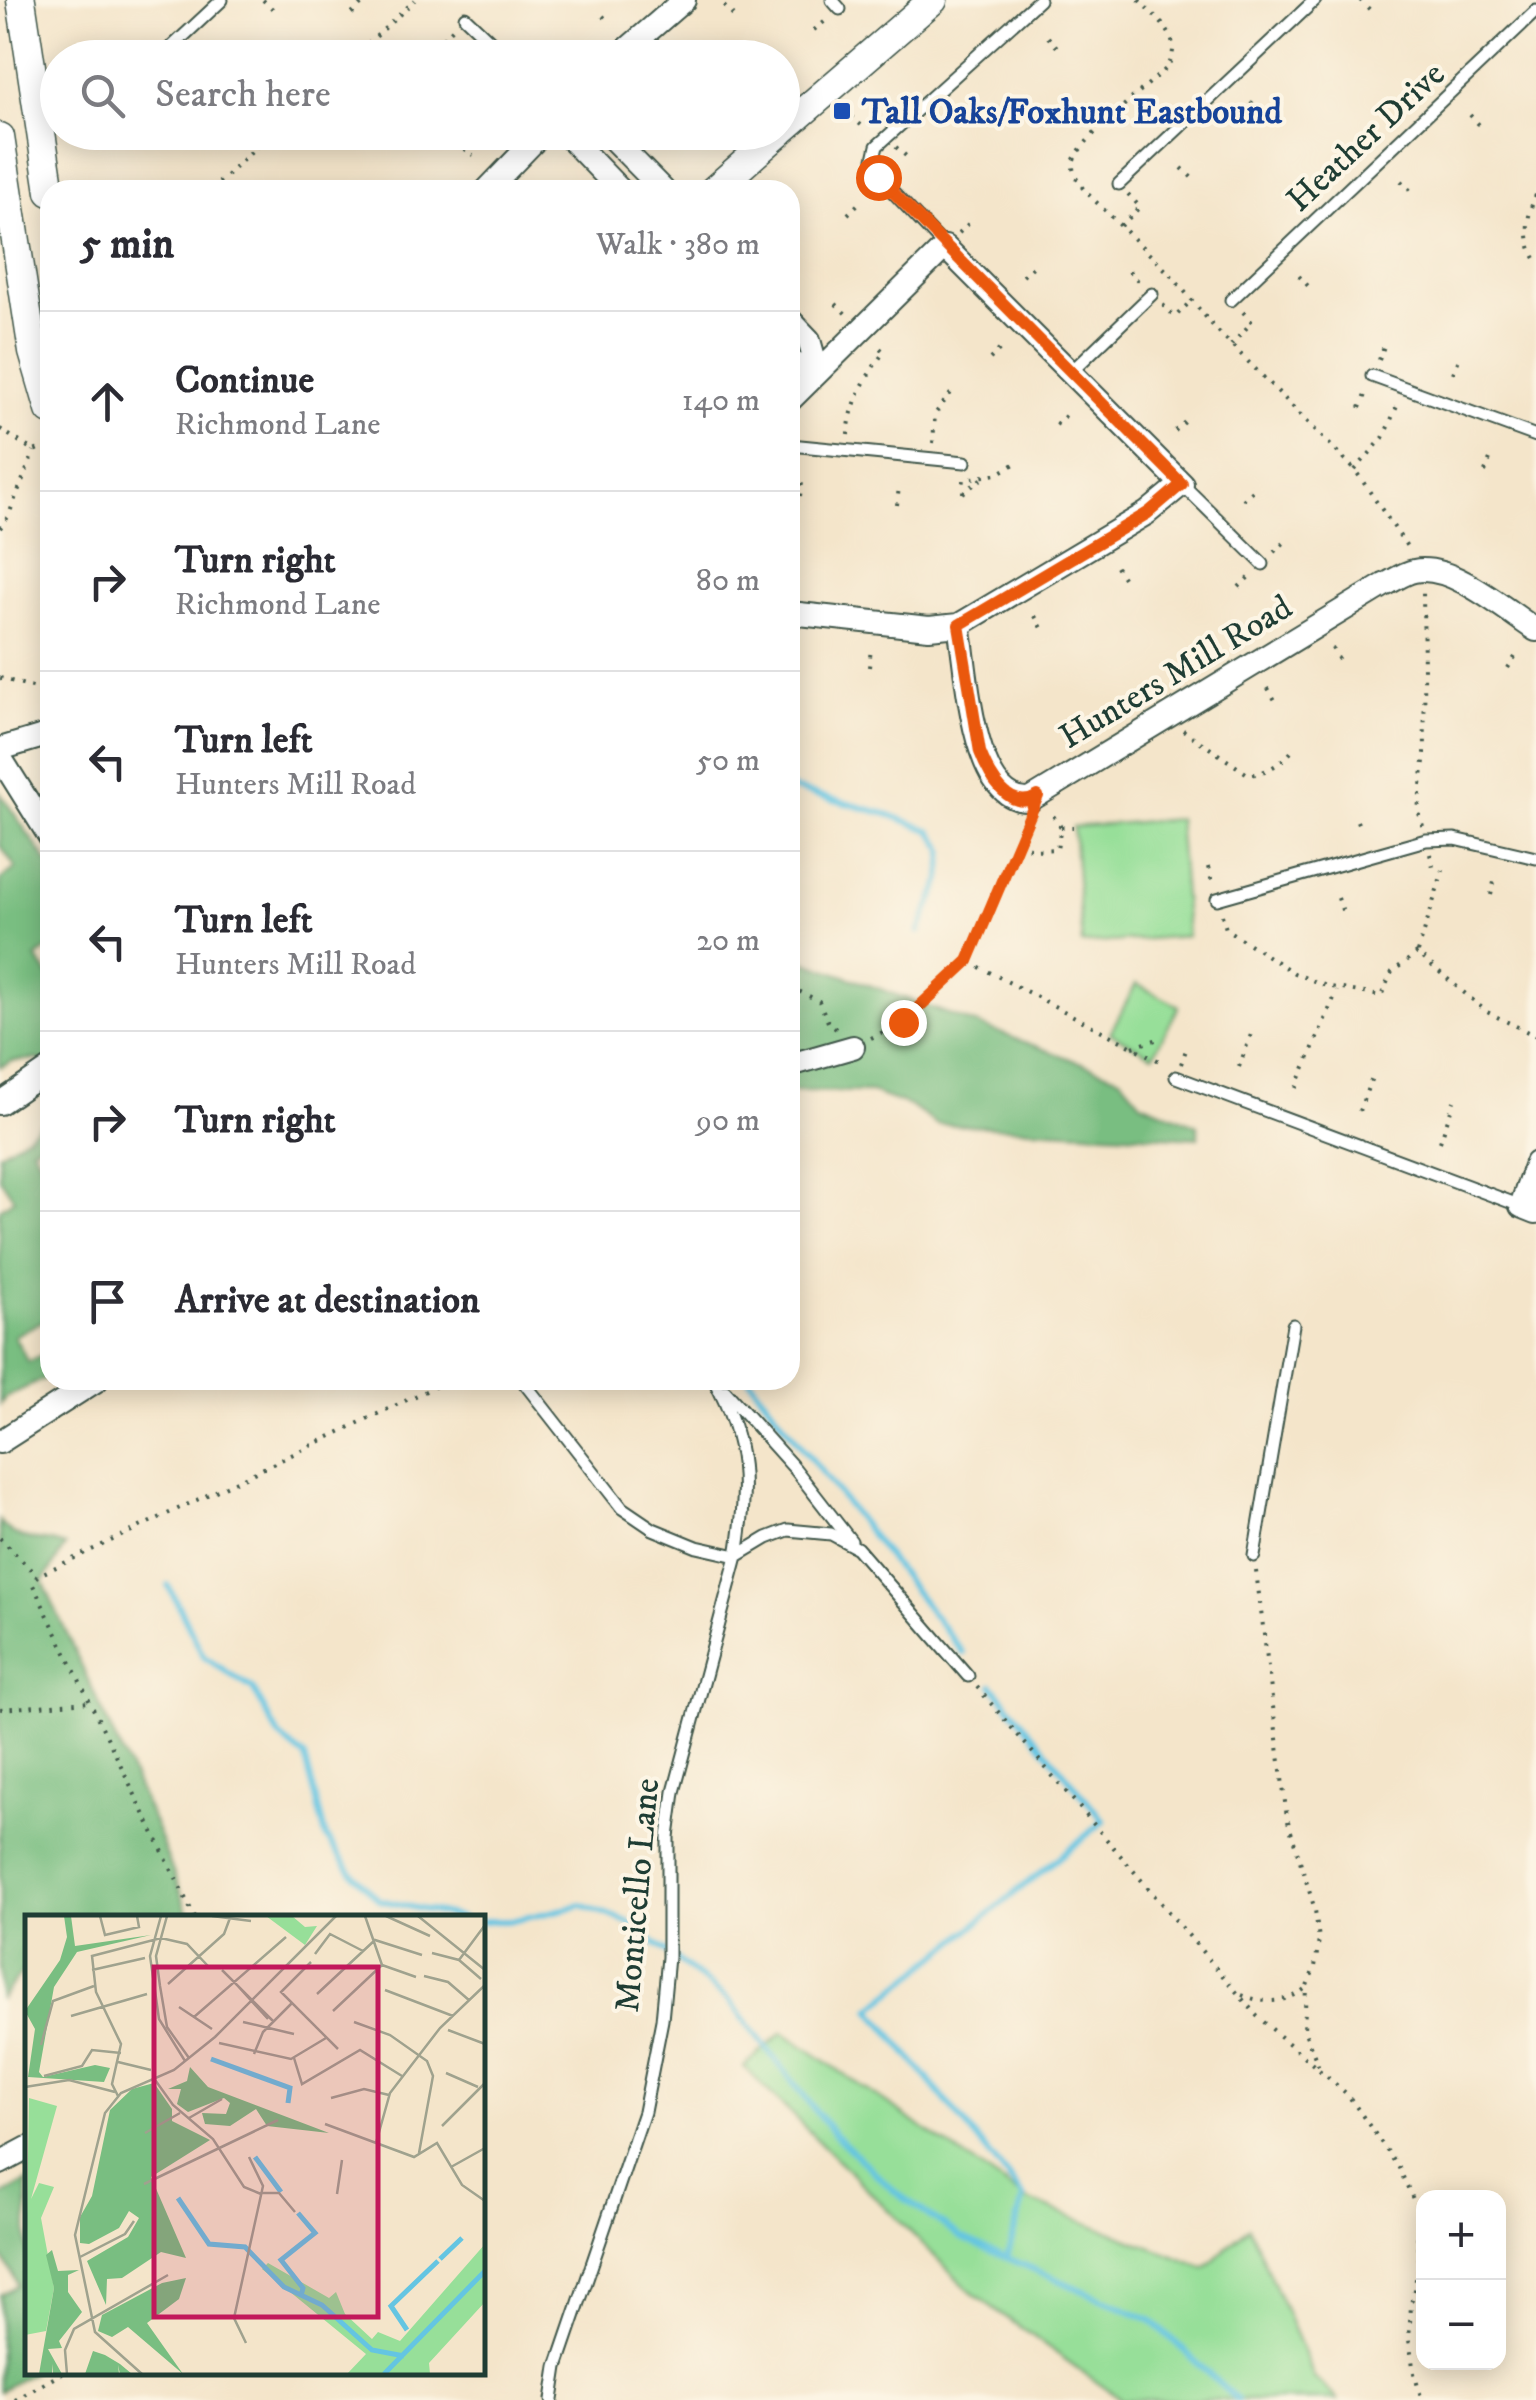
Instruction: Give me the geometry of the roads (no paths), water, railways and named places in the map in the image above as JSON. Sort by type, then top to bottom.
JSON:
[{"type":"street","points":[[21,0],[40,126]]},
{"type":"street","points":[[638,40],[684,0]]},
{"type":"street","points":[[800,115],[933,0]]},
{"type":"street","points":[[0,137],[40,376]]},
{"type":"street","points":[[44,150],[48,180]]},
{"type":"street","points":[[497,180],[526,150]]},
{"type":"street","points":[[581,150],[610,180]]},
{"type":"street","points":[[624,150],[653,180]]},
{"type":"street","points":[[725,180],[759,150]]},
{"type":"street","points":[[800,390],[945,247],[1182,484],[1148,513],[959,625],[929,628],[800,614]]},
{"type":"street","points":[[800,330],[810,340],[818,372]]},
{"type":"street","points":[[800,366],[818,372]]},
{"type":"street","name":"Hunters Mill Road","points":[[959,625],[980,752],[985,765],[1010,797],[1018,801],[1038,796],[1384,585],[1414,571],[1438,572],[1462,581],[1536,630]]},
{"type":"street","points":[[0,749],[40,737]]},
{"type":"street","points":[[0,757],[40,821]]},
{"type":"street","points":[[800,1062],[854,1046]]},
{"type":"street","points":[[0,1102],[40,1076]]},
{"type":"street","points":[[1529,1209],[1536,1163]]},
{"type":"street","points":[[0,1442],[82,1390]]},
{"type":"street","points":[[0,2163],[25,2150]]},
{"type":"lane","points":[[179,40],[222,0]]},
{"type":"lane","points":[[945,247],[878,177],[876,149],[1038,0]]},
{"type":"lane","points":[[1118,184],[1315,0]]},
{"type":"lane","name":"Heather Drive","points":[[1231,300],[1536,11]]},
{"type":"lane","points":[[465,16],[490,40]]},
{"type":"lane","points":[[1071,372],[1152,294]]},
{"type":"lane","points":[[1372,376],[1536,436]]},
{"type":"lane","points":[[800,448],[964,462]]},
{"type":"lane","points":[[1182,484],[1262,564]]},
{"type":"lane","points":[[1217,899],[1426,840],[1455,839],[1536,858]]},
{"type":"lane","points":[[1176,1078],[1529,1209]]},
{"type":"lane","points":[[1254,1556],[1293,1324]]},
{"type":"lane","points":[[530,1390],[622,1508],[653,1529],[696,1546],[738,1556],[788,1530],[831,1534],[857,1548]]},
{"type":"lane","name":"Monticello Lane","points":[[552,2400],[557,2367],[644,2112],[662,2020],[668,1957],[668,1837],[674,1792],[738,1556],[744,1520],[744,1466],[732,1418],[719,1390]]},
{"type":"lane","points":[[723,1390],[795,1469],[857,1548],[968,1676]]},
{"type":"waterway","points":[[800,791],[890,815],[931,831],[944,850],[941,880],[919,932]]},
{"type":"waterway","points":[[758,1390],[963,1653]]},
{"type":"waterway","points":[[168,1585],[204,1657],[253,1689],[279,1736],[305,1757],[326,1837],[351,1871],[379,1900],[448,1915]]},
{"type":"waterway","points":[[992,1685],[1104,1821],[871,2009],[1024,2197],[1007,2257]]},
{"type":"waterway","points":[[485,1921],[511,1921],[582,1905],[628,1922],[729,2000],[833,2133],[895,2192],[961,2238],[1151,2320],[1237,2400]]},
{"type":"place","name":"Tall Oaks/Foxhunt Eastbound","points":[[842,111]]}]
